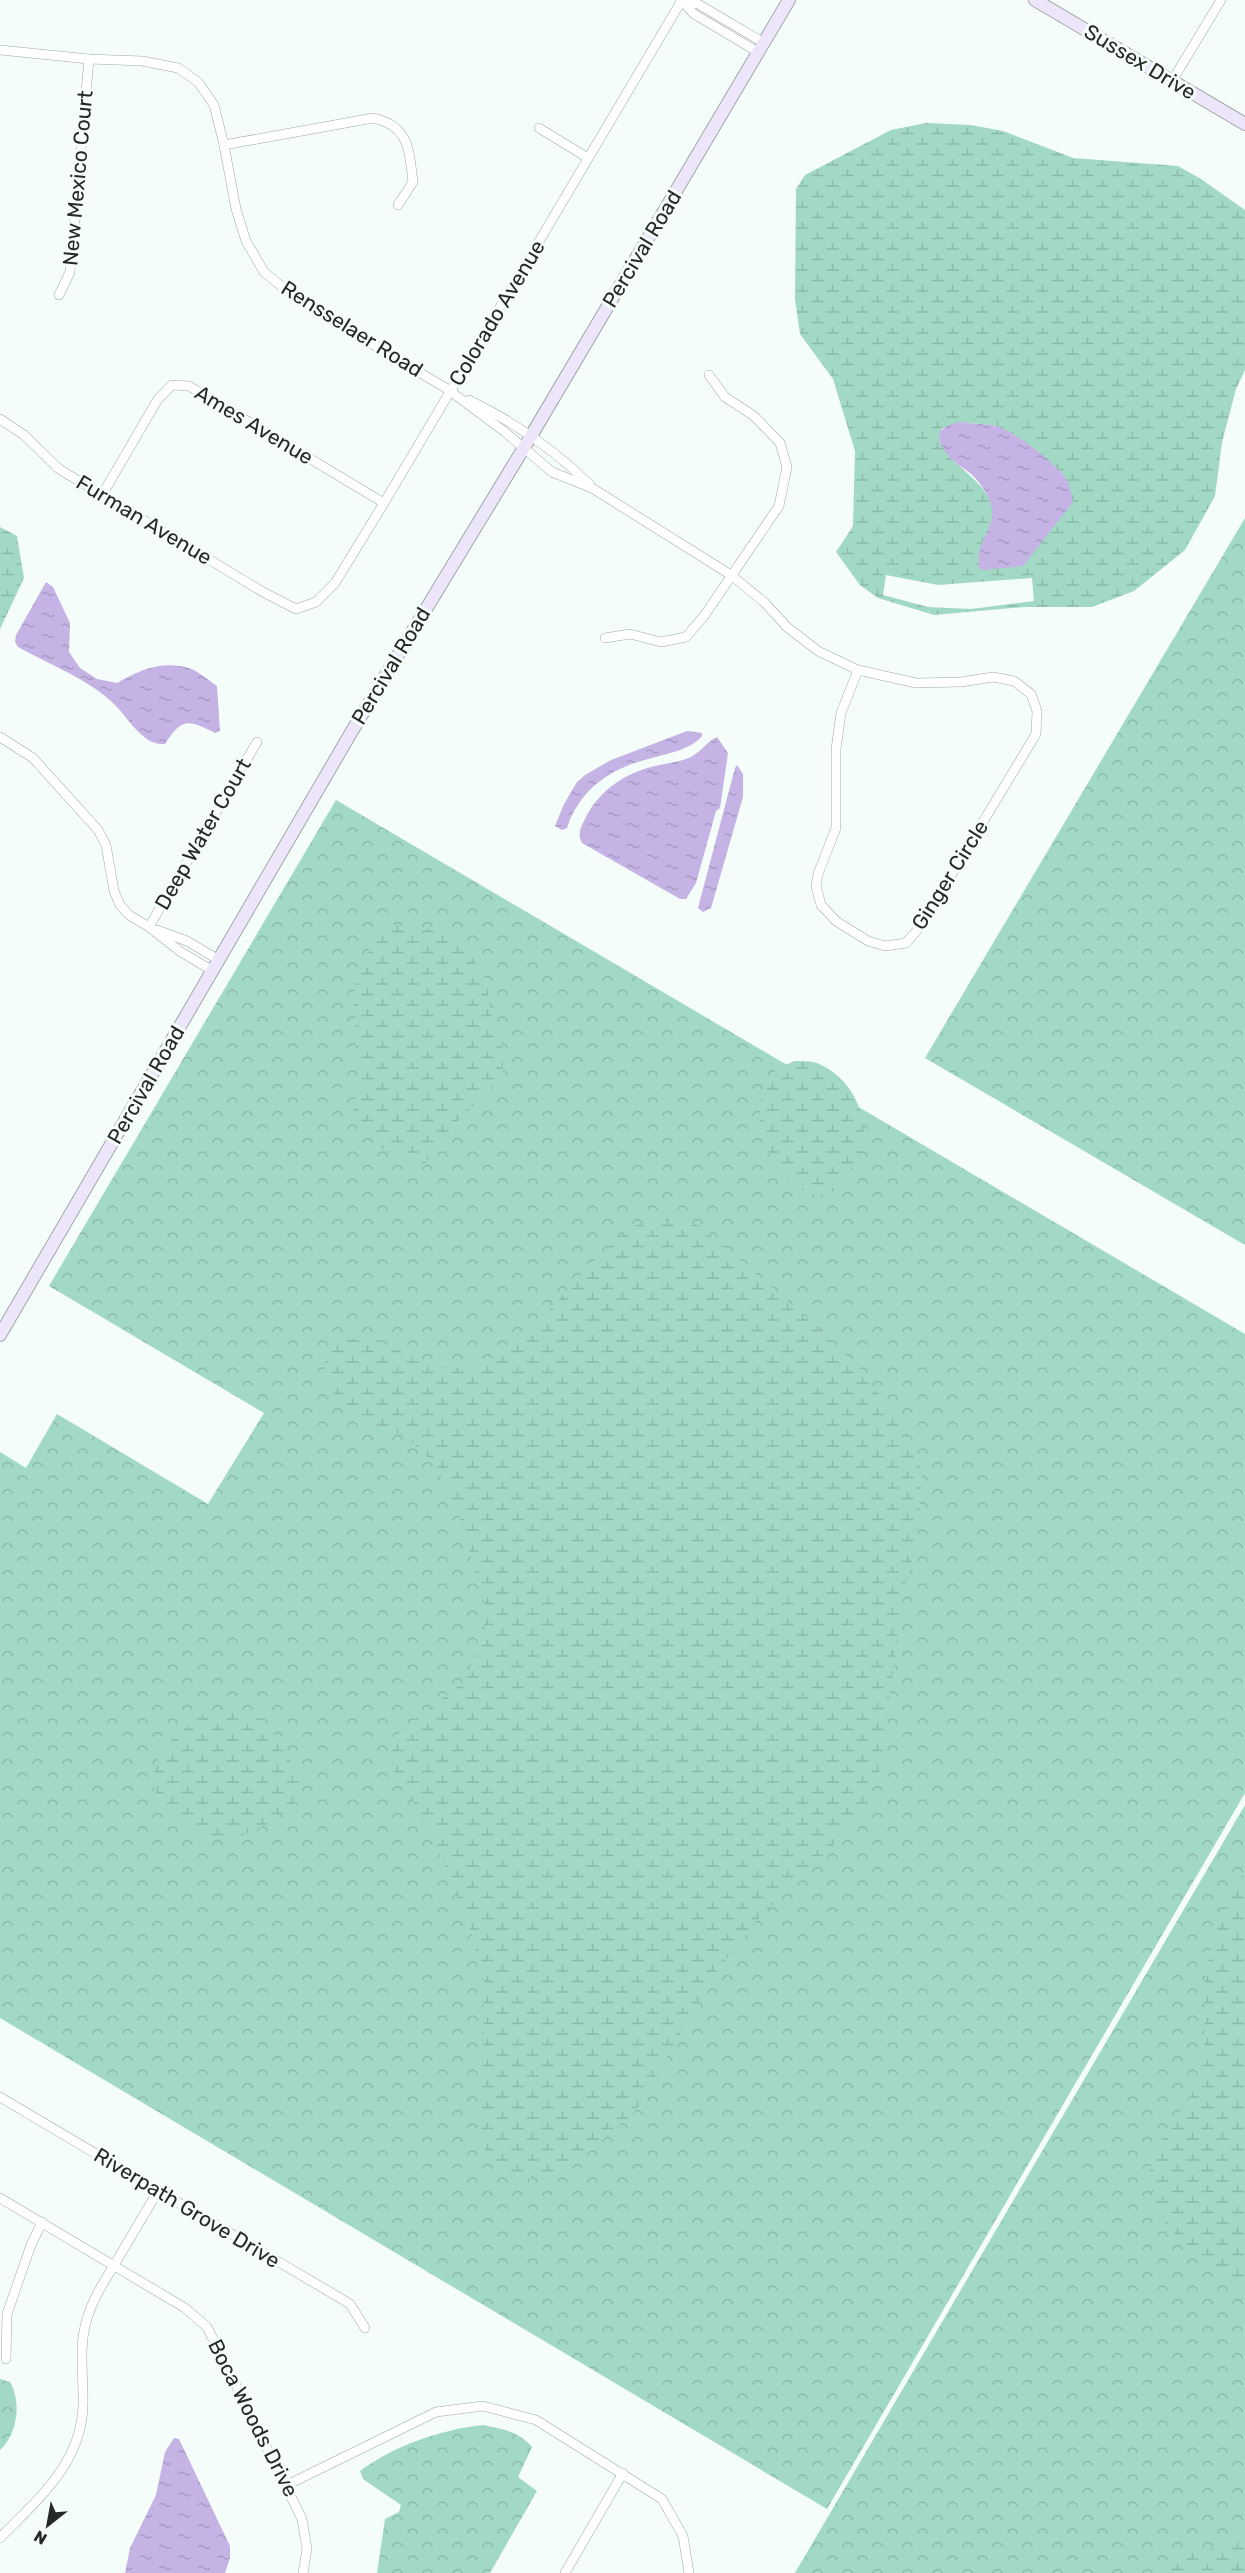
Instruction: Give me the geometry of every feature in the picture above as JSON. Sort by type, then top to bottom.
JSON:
[{"type":"street","points":[[682,0],[698,4],[761,47]]},
{"type":"street","name":"Colorado Avenue","points":[[296,609],[316,602],[335,583],[682,0]]},
{"type":"street","name":"Percival Road","points":[[0,1335],[352,731],[523,450],[789,0]]},
{"type":"street","name":"Sussex Drive","points":[[1035,0],[1245,124]]},
{"type":"street","points":[[1172,81],[1221,0]]},
{"type":"street","name":"Rensselaer Road","points":[[0,50],[89,59],[142,61],[178,68],[198,82],[214,105],[236,209],[246,241],[264,272],[297,300],[450,391],[492,411],[531,436],[566,461],[592,488]]},
{"type":"street","name":"New Mexico Court","points":[[59,295],[70,272],[89,59]]},
{"type":"street","points":[[224,145],[374,118],[390,122],[407,142],[413,182],[398,204]]},
{"type":"street","points":[[539,128],[588,159]]},
{"type":"street","points":[[604,638],[630,634],[660,642],[686,637],[704,616],[779,506],[787,467],[780,443],[754,416],[725,397],[709,375]]},
{"type":"street","name":"Ames Avenue","points":[[102,495],[158,399],[172,385],[189,386],[384,502]]},
{"type":"street","name":"Rensselaer Road","points":[[450,391],[505,432],[523,450],[552,472],[592,488]]},
{"type":"street","name":"Furman Avenue","points":[[0,419],[24,435],[59,469],[296,609]]},
{"type":"street","points":[[592,488],[731,575],[764,602],[787,627],[818,651],[858,670]]},
{"type":"street","name":"Ginger Circle","points":[[858,670],[916,683],[961,682],[993,677],[1014,681],[1031,694],[1037,711],[1036,734],[919,928],[906,943],[885,946],[868,941],[836,921],[821,905],[816,886],[818,874],[836,828],[836,749],[841,713],[858,670]]},
{"type":"street","points":[[0,737],[33,758],[98,830],[105,845],[114,891],[120,905],[129,915],[189,957],[216,965]]},
{"type":"street","name":"Deep Water Court","points":[[149,927],[257,742]]},
{"type":"street","points":[[149,927],[196,946],[216,965]]},
{"type":"street","points":[[189,957],[196,946]]},
{"type":"street","name":"Riverpath Grove Drive","points":[[0,2097],[350,2304],[365,2328]]},
{"type":"street","points":[[0,2538],[40,2497],[68,2462],[81,2424],[82,2345],[86,2320],[99,2290],[158,2191]]},
{"type":"street","name":"Boca Woods Drive","points":[[0,2198],[186,2308],[207,2327],[303,2519],[307,2549],[303,2573]]},
{"type":"street","points":[[6,2359],[8,2313],[27,2256],[42,2222]]},
{"type":"street","points":[[287,2485],[436,2412],[483,2406],[536,2421],[662,2499],[683,2536],[689,2573]]},
{"type":"street","points":[[565,2573],[623,2473]]},
{"type":"green space","points":[[926,123],[971,125],[1003,131],[1073,158],[1178,166],[1245,210],[1245,370],[1236,389],[1222,442],[1215,496],[1185,550],[1134,591],[1092,607],[1025,607],[934,615],[878,598],[860,585],[836,552],[853,526],[855,451],[833,379],[800,334],[795,300],[796,189],[805,175],[891,130]],"holes":[[[963,422],[996,426],[1030,554],[1023,566],[979,553],[992,523],[993,512],[990,500],[983,488],[952,459],[940,439],[942,428]],[[886,575],[938,585],[1032,578],[1034,601],[971,609],[928,607],[883,595]]]},
{"type":"green space","points":[[1245,518],[1245,1245],[925,1058]]},
{"type":"green space","points":[[0,527],[17,536],[24,578],[0,629]]},
{"type":"green space","points":[[336,800],[1245,1334],[1245,1793],[827,2509],[0,2018],[0,1452],[26,1468],[57,1414],[208,1504],[264,1413],[49,1286]]},
{"type":"green space","points":[[388,924],[451,932],[472,957],[487,982],[490,1013],[502,1040],[503,1071],[492,1086],[451,1128],[425,1164],[398,1158],[381,1148],[367,1132],[353,1109],[359,1085],[354,1001],[356,978],[370,947]]},
{"type":"green space","points":[[794,1061],[817,1063],[838,1076],[854,1096],[862,1119],[863,1144],[859,1154],[841,1184],[826,1194],[807,1192],[790,1181],[776,1164],[763,1138],[760,1108],[765,1088],[774,1072]]},
{"type":"green space","points":[[679,1219],[700,1226],[816,1325],[859,1368],[905,1428],[922,1472],[918,1534],[901,1605],[881,1768],[862,1810],[830,1849],[757,1920],[716,1972],[635,2112],[568,2170],[530,2179],[513,2175],[487,2157],[482,2138],[484,1980],[470,1929],[431,1830],[395,1774],[391,1755],[392,1743],[401,1730],[461,1684],[483,1643],[485,1606],[461,1521],[438,1468],[408,1438],[352,1414],[332,1392],[324,1376],[325,1360],[334,1345],[351,1339],[377,1340],[429,1365],[447,1369],[470,1367],[503,1353],[528,1333],[613,1241],[637,1225]]},
{"type":"green space","points":[[228,1710],[257,1715],[284,1748],[300,1781],[299,1800],[278,1817],[254,1830],[242,1835],[216,1837],[198,1831],[154,1791],[154,1766],[173,1738],[203,1714]]},
{"type":"green space","points":[[1245,1805],[1245,2573],[795,2573]]},
{"type":"green space","points":[[1245,1871],[1245,2290],[1203,2262],[1202,2257],[1177,2237],[1158,2210],[1151,2189],[1150,2172],[1161,2142],[1189,2100],[1196,2085],[1204,2047],[1204,1989],[1207,1967],[1214,1938],[1226,1907]]},
{"type":"green space","points":[[0,2379],[10,2382],[17,2408],[14,2427],[6,2444],[0,2450]]},
{"type":"green space","points":[[483,2425],[516,2434],[532,2447],[518,2477],[537,2491],[490,2573],[377,2573],[385,2519],[399,2512],[401,2505],[363,2479],[360,2471],[418,2440]]},
{"type":"green space","points":[[1245,2540],[1245,2573],[1159,2573],[1177,2557]]},
{"type":"water","points":[[963,422],[996,426],[1014,434],[1045,457],[1062,473],[1068,483],[1073,502],[1023,566],[982,570],[979,568],[980,548],[992,516],[990,501],[972,475],[950,458],[942,447],[939,436],[941,431],[949,425]]},
{"type":"water","points":[[46,582],[53,587],[70,623],[69,652],[80,668],[97,679],[117,683],[142,670],[160,666],[169,665],[192,669],[217,686],[220,731],[215,733],[199,725],[187,724],[176,729],[165,744],[150,741],[105,696],[69,673],[18,647],[15,642],[16,635]]},
{"type":"water","points":[[687,731],[702,733],[702,736],[685,748],[638,762],[611,774],[600,781],[580,801],[567,828],[562,830],[555,826],[564,804],[577,782],[585,775],[611,760]]},
{"type":"water","points":[[717,737],[728,753],[720,808],[716,811],[696,883],[686,899],[680,899],[582,843],[580,833],[586,817],[598,799],[614,784],[644,769],[691,757]]},
{"type":"water","points":[[737,765],[743,774],[743,797],[711,908],[703,912],[698,908]]},
{"type":"water","points":[[174,2438],[179,2439],[230,2546],[230,2558],[225,2573],[125,2573],[130,2548],[156,2495],[165,2452]]}]
